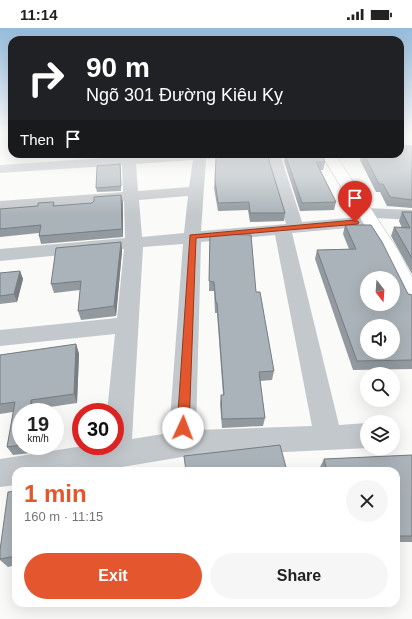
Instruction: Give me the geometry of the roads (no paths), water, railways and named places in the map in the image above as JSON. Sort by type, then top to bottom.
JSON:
[{"type":"main road","points":[[332,161],[389,250],[412,296]]},
{"type":"street","points":[[0,169],[121,161]]},
{"type":"street","points":[[121,403],[134,242],[129,161]]},
{"type":"street","points":[[182,444],[192,236],[200,161]]},
{"type":"street","points":[[274,161],[328,437]]},
{"type":"street","points":[[0,206],[197,191]]},
{"type":"street","points":[[0,255],[288,228],[368,217],[412,215]]},
{"type":"street","points":[[0,338],[127,325]]},
{"type":"street","points":[[124,452],[182,444],[360,436]]},
{"type":"street","points":[[35,467],[105,455]]},
{"type":"street","points":[[0,473],[12,471]]}]
